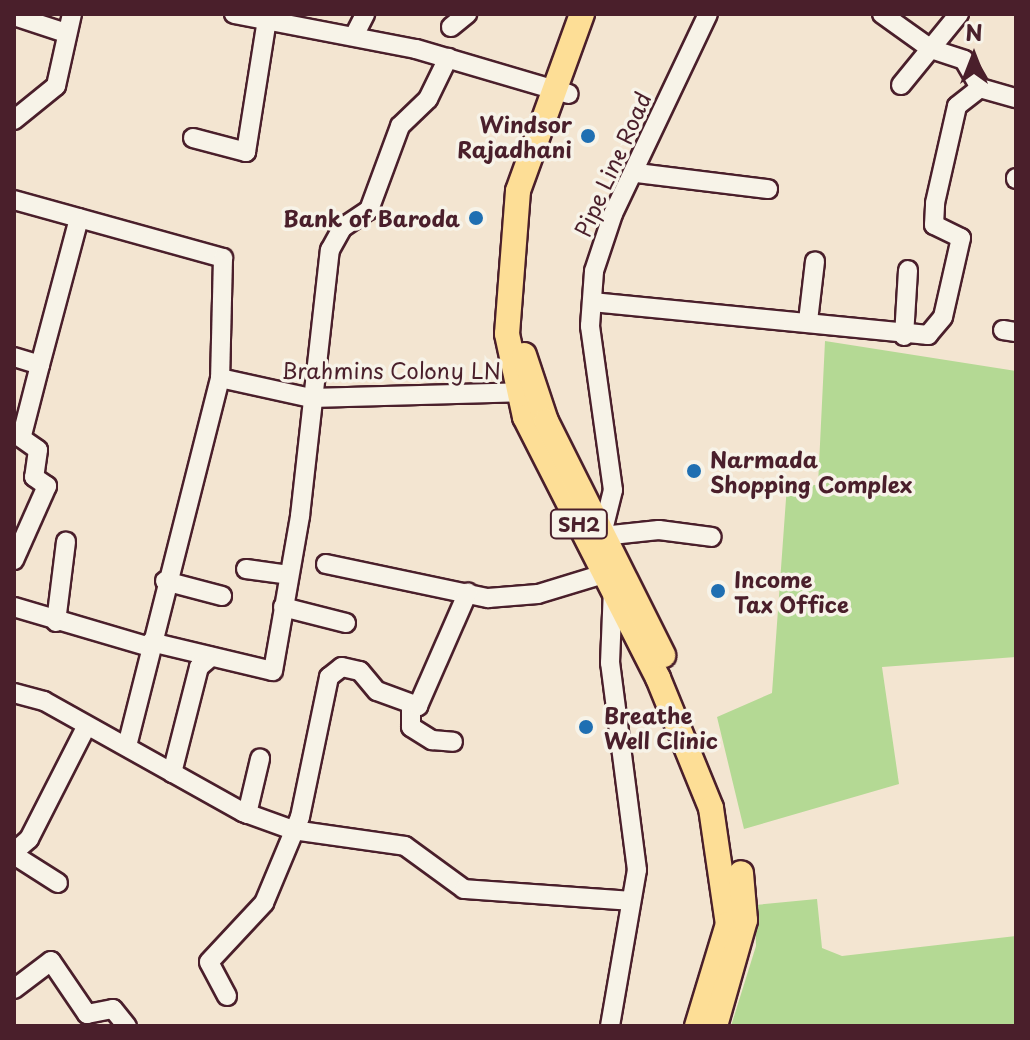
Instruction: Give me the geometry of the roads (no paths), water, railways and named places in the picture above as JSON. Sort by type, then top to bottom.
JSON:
[{"type":"main road","points":[[582,14],[564,92],[538,176],[521,256],[526,393],[595,536],[683,734],[719,839],[728,924],[697,1026]]},
{"type":"main road","points":[[564,92],[595,14]]},
{"type":"main road","points":[[614,583],[697,725],[737,849],[745,920],[715,1026]]},
{"type":"street","points":[[14,120],[56,86],[72,14]]},
{"type":"street","points":[[234,14],[354,36],[448,58],[564,92]]},
{"type":"street","points":[[354,36],[365,14]]},
{"type":"street","points":[[451,27],[467,14]]},
{"type":"street","name":"Pipe Line Road","points":[[595,536],[613,490],[592,302],[602,244],[708,14]]},
{"type":"street","points":[[882,14],[931,49],[964,60],[980,88],[1016,98]]},
{"type":"street","points":[[901,85],[959,14]]},
{"type":"street","points":[[14,16],[66,33]]},
{"type":"street","points":[[193,138],[246,152],[267,20]]},
{"type":"street","points":[[14,607],[56,622],[273,671],[289,575],[330,250],[342,228],[369,210],[400,126],[428,99],[448,58]]},
{"type":"street","points":[[592,302],[808,321],[904,336],[928,335],[943,317],[961,238],[934,225],[935,203],[957,106],[980,88]]},
{"type":"street","points":[[637,173],[768,189]]},
{"type":"street","points":[[14,200],[223,258],[220,378],[165,581],[127,746]]},
{"type":"street","points":[[14,560],[47,486],[34,477],[38,450],[18,434],[40,365],[79,218]]},
{"type":"street","points":[[808,321],[815,261]]},
{"type":"street","points":[[904,336],[908,270]]},
{"type":"street","points":[[14,357],[40,365]]},
{"type":"street","name":"Brahmins Colony LN","points":[[220,378],[311,398],[526,393]]},
{"type":"street","points":[[595,536],[712,537]]},
{"type":"street","points":[[56,622],[66,542]]},
{"type":"street","points":[[326,564],[468,592],[524,596],[614,583],[610,663],[637,870],[610,1026]]},
{"type":"street","points":[[246,569],[289,575]]},
{"type":"street","points":[[165,581],[222,596]]},
{"type":"street","points":[[453,742],[411,727],[411,708],[431,688],[468,592]]},
{"type":"street","points":[[283,607],[346,623]]},
{"type":"street","points":[[172,773],[199,667],[211,657]]},
{"type":"street","points":[[227,996],[209,962],[264,903],[293,830],[334,670],[360,671],[377,691],[411,708]]},
{"type":"street","points":[[14,693],[44,701],[247,814],[293,830],[405,846],[452,884],[480,894],[631,901]]},
{"type":"street","points":[[58,883],[14,854],[29,839],[86,727]]},
{"type":"street","points":[[247,814],[260,759]]},
{"type":"street","points":[[14,989],[51,961],[87,1014],[113,1009],[127,1026]]},
{"type":"place","name":"Windsor Rajadhani","points":[[588,136]]},
{"type":"place","name":"Bank of Baroda","points":[[476,218]]},
{"type":"place","name":"Narmada Shopping Complex","points":[[694,471]]},
{"type":"place","name":"Income Tax Office","points":[[718,591]]},
{"type":"place","name":"Breathe Well Clinic","points":[[586,727]]}]
